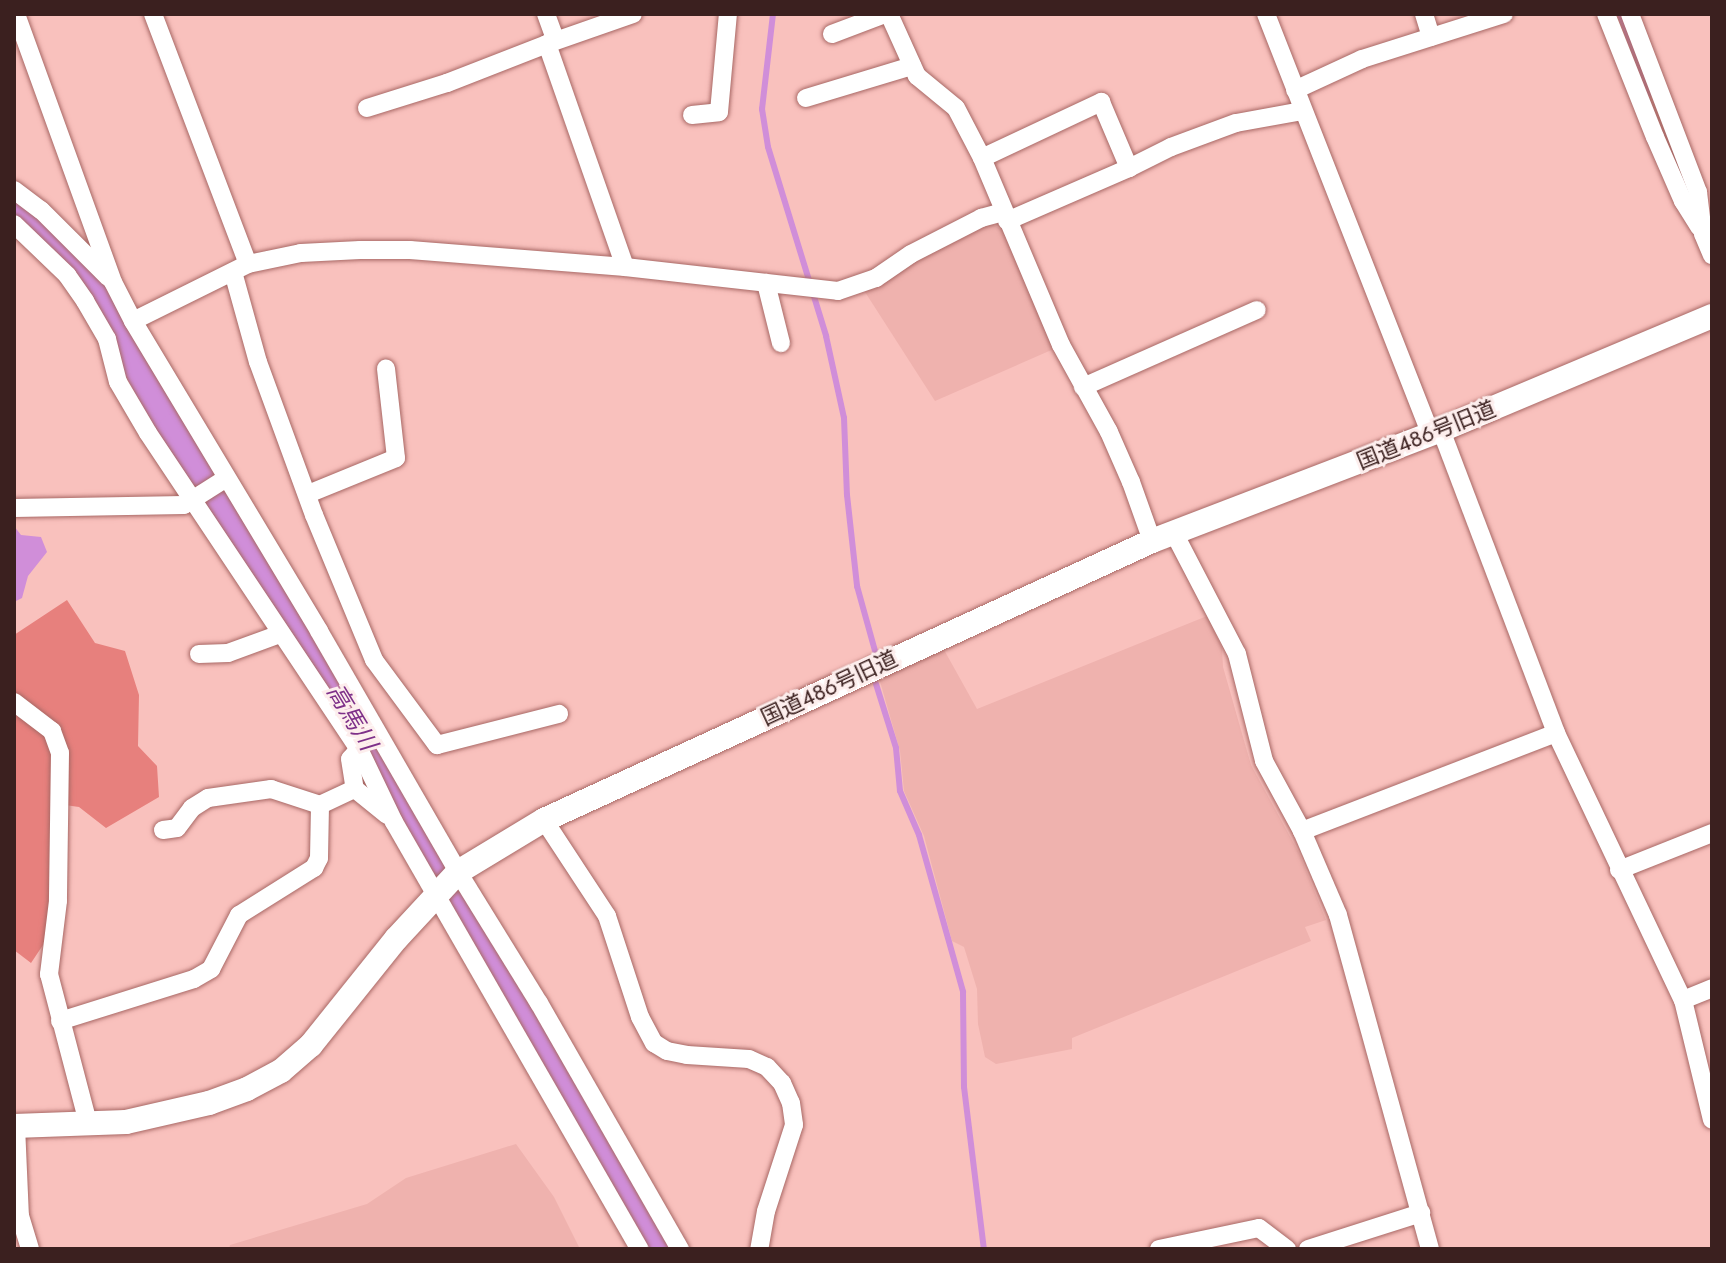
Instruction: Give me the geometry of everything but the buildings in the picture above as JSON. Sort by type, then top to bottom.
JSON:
[{"type":"street","points":[[16,14],[113,282],[222,481],[319,631],[446,883],[640,1249]]},
{"type":"street","points":[[153,14],[241,268],[258,362],[374,660],[437,745],[559,714]]},
{"type":"street","points":[[546,14],[551,41],[625,267]]},
{"type":"street","points":[[367,108],[447,83],[551,41],[633,14]]},
{"type":"street","points":[[692,115],[719,112],[728,14]]},
{"type":"street","points":[[832,34],[887,14],[917,76],[956,108],[982,158],[1083,387],[1109,432],[1149,524],[1163,537],[1237,654],[1264,761],[1302,831],[1338,915],[1430,1249]]},
{"type":"street","points":[[1266,14],[1556,733],[1683,1000],[1712,1120]]},
{"type":"street","points":[[1424,14],[1431,37]]},
{"type":"street","points":[[1606,14],[1666,163],[1712,255]]},
{"type":"street","points":[[1630,14],[1698,192],[1703,234]]},
{"type":"street","points":[[1295,90],[1362,59],[1494,16]]},
{"type":"street","points":[[806,98],[912,66]]},
{"type":"street","points":[[982,158],[1101,102],[1129,168]]},
{"type":"street","points":[[133,321],[241,268],[301,253],[410,250],[625,267],[812,290],[855,288],[911,254],[981,218],[1005,216],[1236,123],[1303,111]]},
{"type":"street","points":[[14,190],[41,210],[113,282]]},
{"type":"street","points":[[14,224],[67,275],[85,301],[107,339],[115,360],[118,382],[198,496],[280,634],[359,749],[394,822]]},
{"type":"street","points":[[766,283],[781,343]]},
{"type":"street","points":[[1083,387],[1257,310]]},
{"type":"street","name":"国道486号旧道","points":[[15,1126],[89,1126],[140,1119],[209,1103],[281,1071],[335,1018],[446,883],[544,820],[1163,537],[1436,432],[1712,316]]},
{"type":"street","points":[[308,494],[396,458],[386,369]]},
{"type":"street","points":[[14,508],[71,510],[184,505],[222,481]]},
{"type":"street","points":[[199,654],[228,653],[280,634]]},
{"type":"street","points":[[14,702],[52,731],[60,753],[58,901],[49,974],[89,1126]]},
{"type":"street","points":[[1302,831],[1556,733]]},
{"type":"street","points":[[359,749],[350,759],[355,789],[394,822],[446,883],[539,1003],[680,1249]]},
{"type":"street","points":[[163,830],[177,828],[192,808],[208,798],[271,789],[320,805],[355,789]]},
{"type":"street","points":[[60,1021],[194,979],[211,969],[239,915],[314,868],[319,858],[320,805]]},
{"type":"street","points":[[544,820],[607,916],[640,1017],[654,1043],[667,1051],[687,1055],[749,1059],[767,1067],[782,1083],[791,1103],[794,1125],[759,1249]]},
{"type":"street","points":[[1619,870],[1712,833]]},
{"type":"street","points":[[1683,1000],[1712,988]]},
{"type":"street","points":[[15,1126],[20,1216],[30,1249]]},
{"type":"street","points":[[1308,1249],[1421,1213]]},
{"type":"street","points":[[1159,1249],[1259,1228],[1287,1249]]},
{"type":"shaded area","points":[[989,223],[1005,231],[1056,348],[935,401],[865,292],[908,262]]},
{"type":"shaded area","points":[[14,526],[21,535],[41,537],[47,552],[28,576],[22,598],[14,602]]},
{"type":"shaded area","points":[[67,600],[95,643],[125,651],[139,695],[138,746],[157,766],[159,797],[106,828],[79,807],[51,803],[49,924],[43,945],[31,963],[14,950],[14,635]]},
{"type":"shaded area","points":[[1207,616],[1222,648],[1223,667],[1251,765],[1299,853],[1326,920],[1305,927],[1311,941],[1072,1038],[1072,1049],[996,1064],[985,1057],[978,1024],[977,989],[964,947],[952,941],[924,836],[904,791],[900,751],[879,678],[943,648],[977,709]]},
{"type":"shaded area","points":[[516,1144],[554,1197],[580,1249],[229,1249],[230,1245],[367,1204],[406,1178]]},
{"type":"waterway","points":[[773,14],[762,109],[768,147],[826,336],[844,418],[847,495],[857,586],[875,651]]},
{"type":"waterway","points":[[1620,14],[1650,93]]},
{"type":"waterway","name":"高馬川","points":[[14,206],[46,233],[104,298],[176,431],[360,728],[663,1249]]},
{"type":"waterway","points":[[876,684],[896,748],[900,791],[919,835],[963,992],[964,1087],[984,1249]]}]
